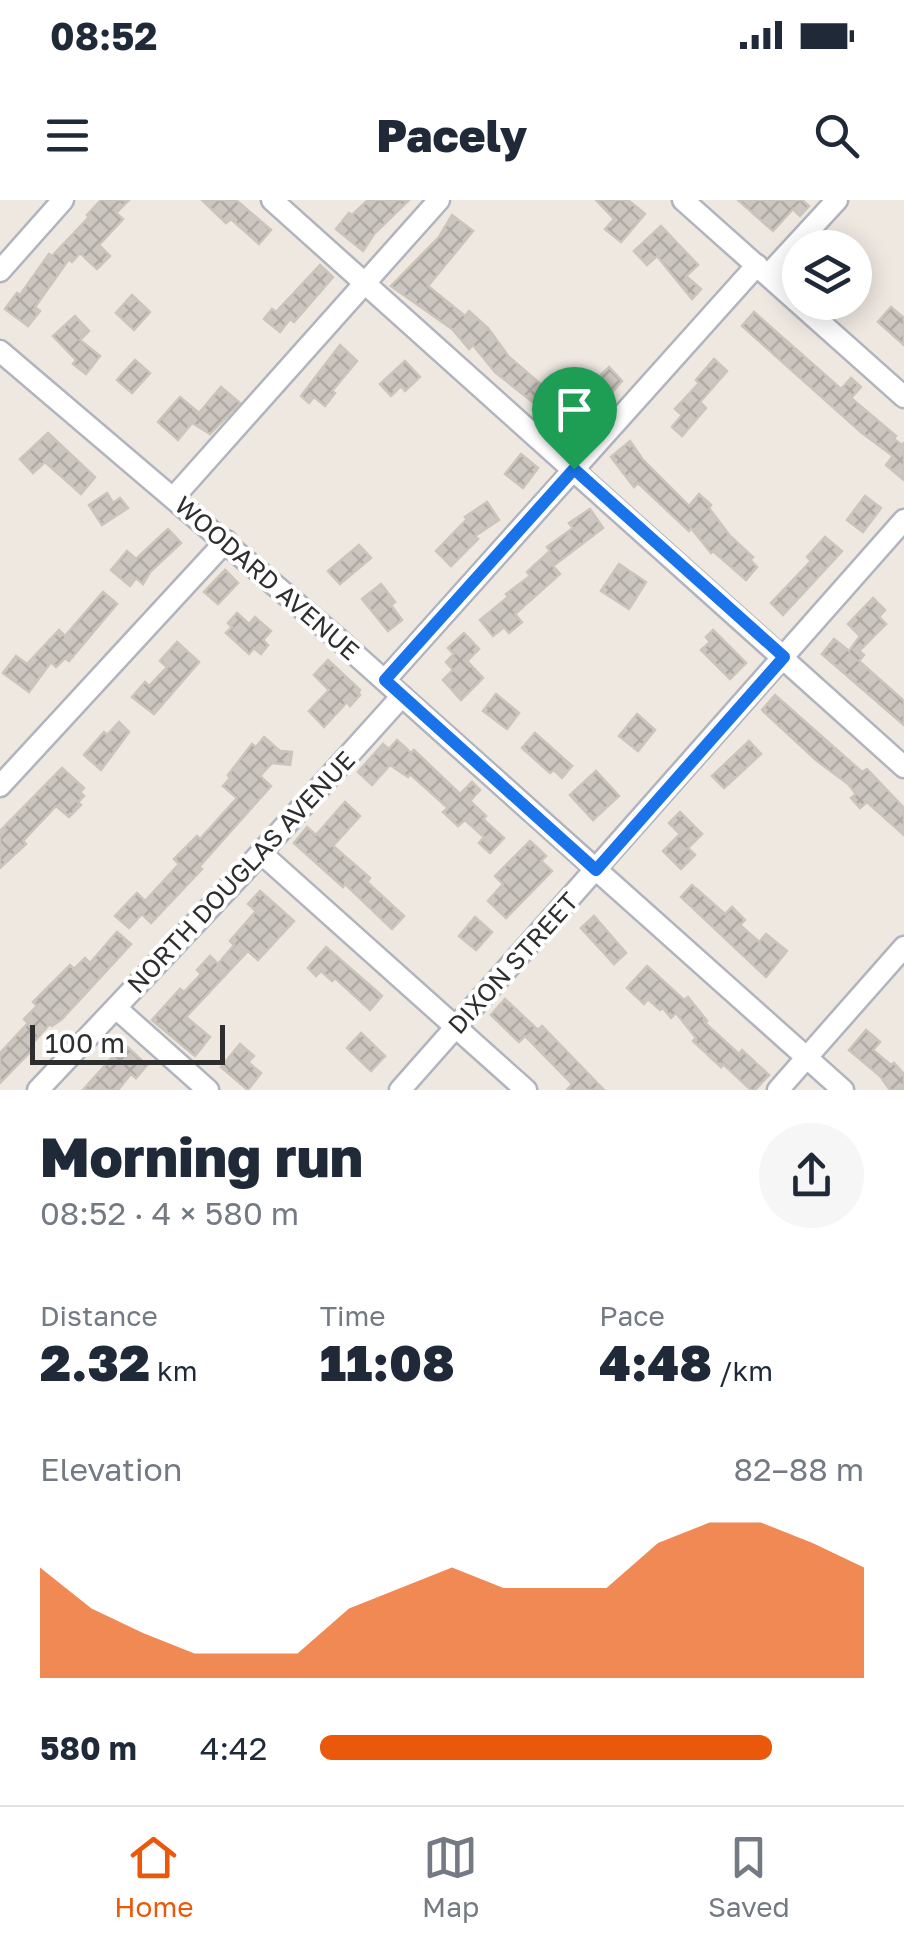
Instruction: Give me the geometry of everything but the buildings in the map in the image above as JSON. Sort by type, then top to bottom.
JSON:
[{"type":"street","points":[[0,271],[63,200]]},
{"type":"street","points":[[272,200],[904,767]]},
{"type":"street","points":[[174,497],[439,200]]},
{"type":"street","points":[[683,200],[904,397]]},
{"type":"street","points":[[385,680],[574,469],[762,270],[837,200]]},
{"type":"street","name":"WOODARD AVENUE","points":[[0,351],[385,680],[843,1090]]},
{"type":"street","name":"DIXON STREET","points":[[400,1090],[904,520]]},
{"type":"street","points":[[0,786],[226,541]]},
{"type":"street","name":"NORTH DOUGLAS AVENUE","points":[[38,1090],[402,696]]},
{"type":"street","points":[[261,853],[526,1090]]},
{"type":"street","points":[[778,1090],[904,947]]},
{"type":"street","points":[[116,1008],[208,1090]]},
{"type":"route","points":[[574,469],[784,657],[596,870],[385,680],[574,469]]}]
